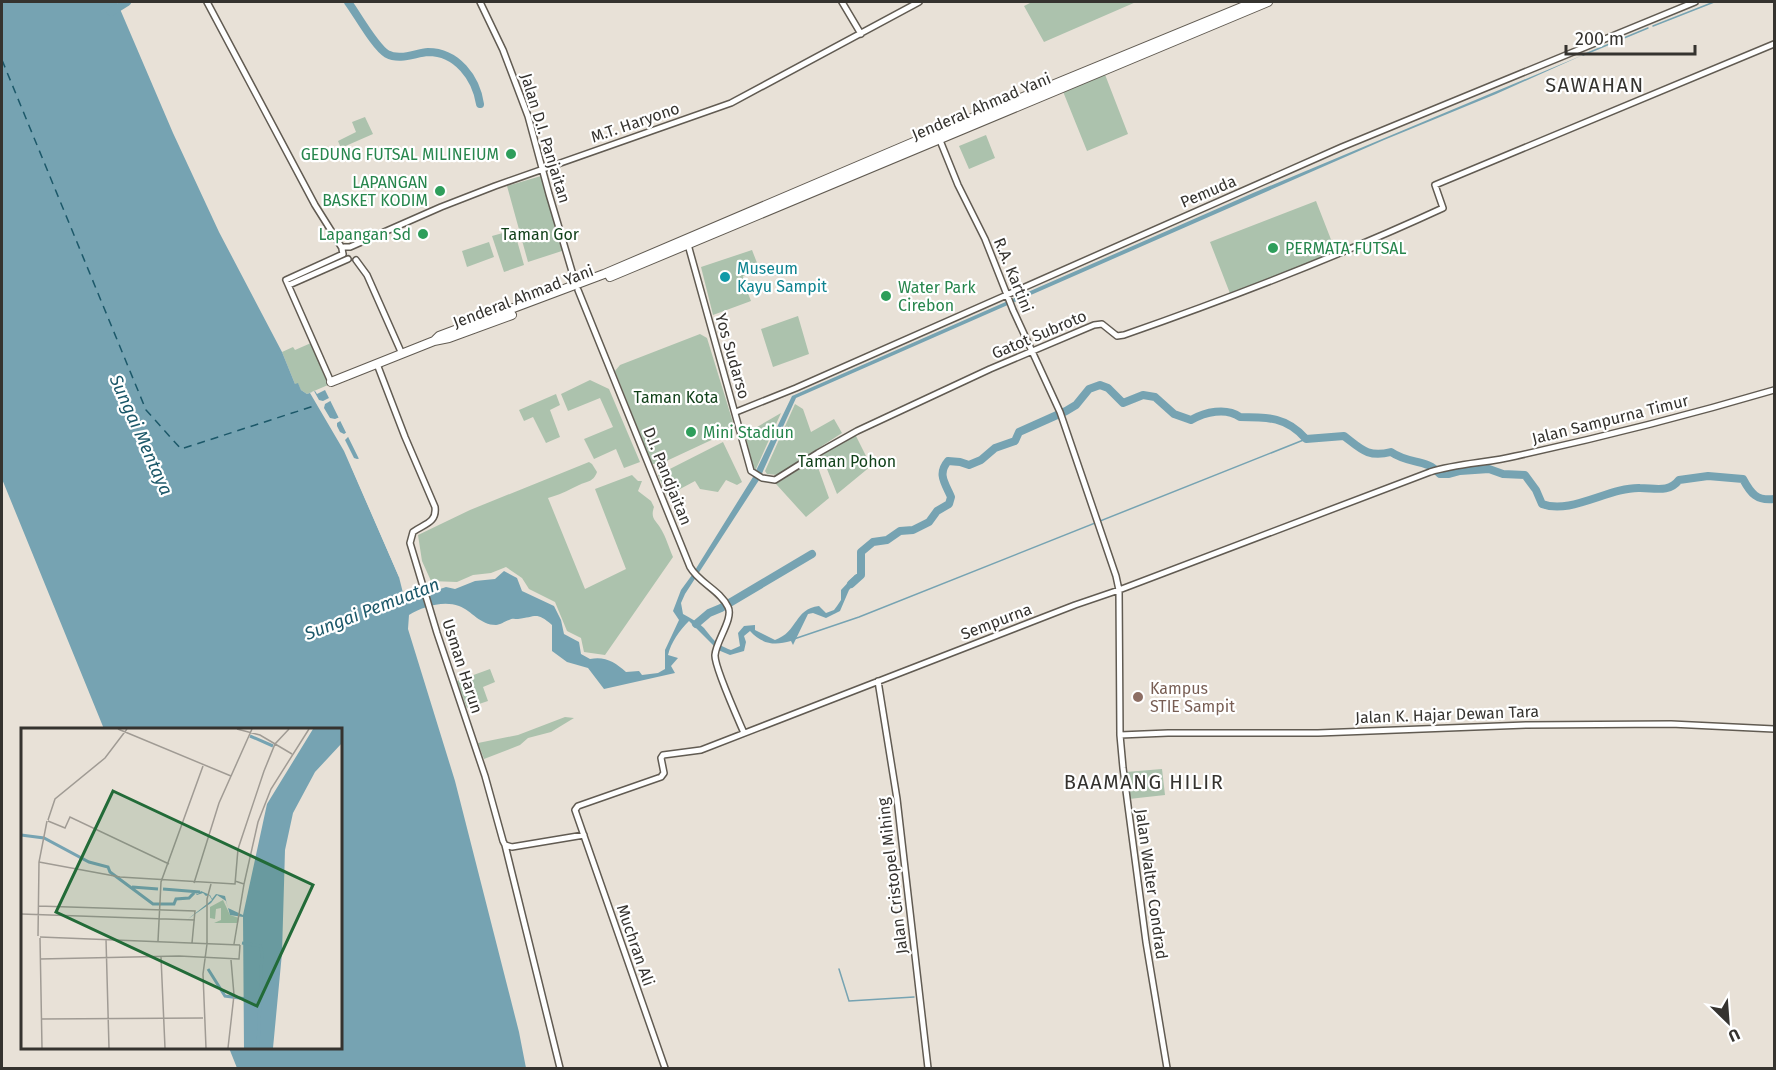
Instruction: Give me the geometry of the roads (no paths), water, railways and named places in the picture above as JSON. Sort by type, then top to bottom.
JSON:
[{"type":"highway","name":"Jenderal Ahmad Yani","points":[[702,235],[913,142],[1254,2]]},
{"type":"highway","name":"Jenderal Ahmad Yani","points":[[702,235],[1268,2]]},
{"type":"highway","points":[[687,242],[702,235]]},
{"type":"highway","name":"Jenderal Ahmad Yani","points":[[331,382],[434,341],[439,336],[577,288],[687,242]]},
{"type":"highway","name":"Jenderal Ahmad Yani","points":[[577,288],[666,247],[687,242]]},
{"type":"street","points":[[207,2],[315,205],[348,260]]},
{"type":"street","name":"Jalan D.I. Panjaitan","points":[[480,2],[516,83],[577,288]]},
{"type":"street","points":[[842,2],[861,34]]},
{"type":"street","name":"M.T. Haryono","points":[[289,284],[342,251],[441,207],[731,103],[919,2]]},
{"type":"street","name":"Pemuda","points":[[736,412],[1008,296],[1342,147],[1695,2]]},
{"type":"street","name":"Gatot Subroto","points":[[754,474],[770,480],[779,478],[858,430],[1032,351],[1098,324],[1105,326],[1117,336],[1128,334],[1276,281],[1443,208],[1435,185],[1774,45]]},
{"type":"street","name":"R.A. Kartini","points":[[939,138],[1062,419],[1097,522]]},
{"type":"street","name":"Yos Sudarso","points":[[687,242],[751,471],[754,474]]},
{"type":"street","points":[[350,247],[356,255],[356,260],[367,274],[402,354]]},
{"type":"street","points":[[331,382],[289,284],[348,260],[356,260]]},
{"type":"street","name":"D.I. Pandjaitan","points":[[577,288],[693,571],[727,605],[730,616],[719,639],[715,657],[744,733]]},
{"type":"street","name":"Usman Harun","points":[[377,364],[435,507],[436,513],[433,520],[417,529],[411,536],[410,543],[505,844],[560,1068]]},
{"type":"street","name":"Jalan Sampurna Timur","points":[[1449,466],[1513,457],[1663,421],[1774,390]]},
{"type":"street","name":"Sempurna","points":[[575,810],[578,806],[661,777],[664,773],[661,758],[663,755],[697,751],[1064,609],[1449,466]]},
{"type":"street","name":"Jalan Walter Condrad","points":[[1097,522],[1119,590],[1120,735],[1146,942],[1167,1068]]},
{"type":"street","name":"Jalan Cristopel Mihing","points":[[878,681],[897,799],[928,1068]]},
{"type":"street","name":"Jalan K. Hajar Dewan Tara","points":[[1120,735],[1318,733],[1526,725],[1671,724],[1774,729]]},
{"type":"street","name":"Muchran Ali","points":[[575,810],[663,1068]]},
{"type":"street","points":[[505,844],[508,847],[518,847],[582,834]]},
{"type":"water","name":"Sungai Mentaya","points":[[2,2],[117,2],[173,133],[219,232],[282,352],[295,384],[298,383],[301,390],[307,394],[315,391],[317,394],[325,390],[359,459],[351,466],[399,577],[405,601],[446,587],[455,589],[475,581],[495,579],[504,571],[517,578],[522,591],[554,606],[561,620],[564,634],[579,642],[581,654],[590,659],[600,658],[610,661],[626,672],[639,671],[642,675],[658,673],[665,669],[665,650],[679,620],[673,611],[681,590],[753,477],[792,396],[1253,193],[1583,55],[796,398],[759,480],[681,603],[683,614],[702,626],[718,644],[731,650],[740,646],[738,633],[744,626],[755,625],[755,630],[775,640],[788,632],[805,611],[819,606],[826,613],[834,610],[841,600],[841,590],[855,575],[858,580],[849,590],[840,611],[826,618],[813,613],[808,614],[793,645],[791,641],[774,643],[764,641],[750,631],[744,636],[746,642],[744,651],[730,655],[718,650],[689,621],[676,636],[668,655],[678,658],[671,666],[675,673],[604,689],[588,668],[567,662],[552,651],[552,625],[539,616],[512,619],[498,625],[490,624],[453,604],[426,607],[409,615],[408,629],[455,781],[519,1032],[526,1068],[237,1068],[229,1049],[342,1049],[342,728],[104,728],[2,479]]},
{"type":"waterway","points":[[111,12],[127,2]]},
{"type":"waterway","points":[[348,2],[372,38],[387,54],[402,57],[428,52],[438,53],[456,62],[469,76],[480,104]]},
{"type":"waterway","points":[[1653,26],[1714,2]]},
{"type":"waterway","points":[[1583,55],[1648,28]]},
{"type":"waterway","points":[[851,584],[861,575],[861,552],[873,542],[887,540],[900,531],[913,530],[929,522],[937,511],[949,504],[951,497],[943,474],[948,461],[969,465],[981,460],[995,448],[1015,441],[1019,432],[1076,405],[1089,389],[1100,385],[1108,388],[1123,403],[1143,395],[1155,397],[1174,414],[1191,420],[1222,411],[1240,417],[1259,417],[1284,422],[1306,439],[1344,436],[1365,451],[1376,454],[1391,452],[1405,459],[1423,463],[1440,474],[1489,469],[1503,474],[1525,475],[1536,490],[1542,504],[1553,506],[1578,504],[1628,489],[1666,488],[1679,480],[1708,476],[1743,479],[1749,489],[1759,498],[1774,499]]},
{"type":"waterway","points":[[794,639],[859,617],[1306,439]]},
{"type":"waterway","name":"Sungai Pemuatan","points":[[696,624],[709,613],[812,554]]},
{"type":"waterway","points":[[839,969],[849,1001],[914,997]]},
{"type":"place","name":"GEDUNG FUTSAL MILINEIUM","points":[[511,154]]},
{"type":"place","name":"LAPANGAN BASKET KODIM","points":[[440,191]]},
{"type":"place","name":"Lapangan Sd","points":[[423,234]]},
{"type":"place","name":"PERMATA FUTSAL","points":[[1273,248]]},
{"type":"place","name":"Museum Kayu Sampit","points":[[725,277]]},
{"type":"place","name":"Water Park Cirebon","points":[[886,296]]},
{"type":"place","name":"Mini Stadiun","points":[[691,432]]},
{"type":"place","name":"Kampus STIE Sampit","points":[[1138,697]]},
{"type":"district","name":"SAWAHAN","points":[[1595,85]]},
{"type":"district","name":"BAAMANG HILIR","points":[[1144,782]]},
{"type":"park label","name":"Taman Gor","points":[[540,234]]},
{"type":"park label","name":"Taman Kota","points":[[676,397]]},
{"type":"park label","name":"Taman Pohon","points":[[847,461]]}]
